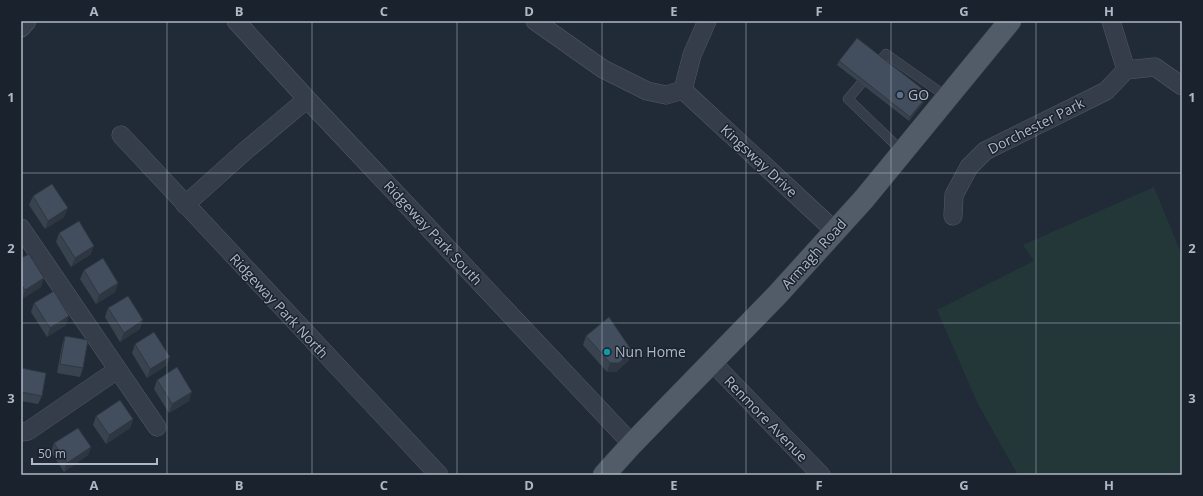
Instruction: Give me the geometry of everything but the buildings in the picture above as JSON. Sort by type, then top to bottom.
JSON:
[{"type":"main road","name":"Armagh Road","points":[[604,475],[632,444],[778,294],[864,199],[1010,21]]},
{"type":"street","points":[[21,28],[28,21]]},
{"type":"street","name":"Ridgeway Park South","points":[[236,21],[307,99],[632,444]]},
{"type":"street","points":[[534,21],[603,70],[647,92],[666,95],[683,90],[692,55],[707,21]]},
{"type":"street","points":[[1111,21],[1126,70],[1155,67],[1182,86]]},
{"type":"street","name":"Dorchester Park","points":[[953,216],[954,195],[969,167],[985,151],[1106,91],[1126,70]]},
{"type":"street","name":"Kingsway Drive","points":[[683,90],[835,231]]},
{"type":"street","points":[[185,205],[244,152],[307,99]]},
{"type":"street","name":"Ridgeway Park North","points":[[121,135],[439,475]]},
{"type":"street","points":[[21,228],[157,427]]},
{"type":"street","name":"Renmore Avenue","points":[[712,362],[820,475]]},
{"type":"street","points":[[21,432],[28,431],[117,370]]},
{"type":"lane","points":[[903,152],[848,99],[886,54],[947,97]]},
{"type":"green space","points":[[1154,187],[1182,256],[1182,475],[1018,475],[978,404],[937,310],[1034,261],[1023,245]]},
{"type":"place","name":"GO","points":[[900,95]]},
{"type":"place","name":"Nun Home","points":[[607,352]]}]
